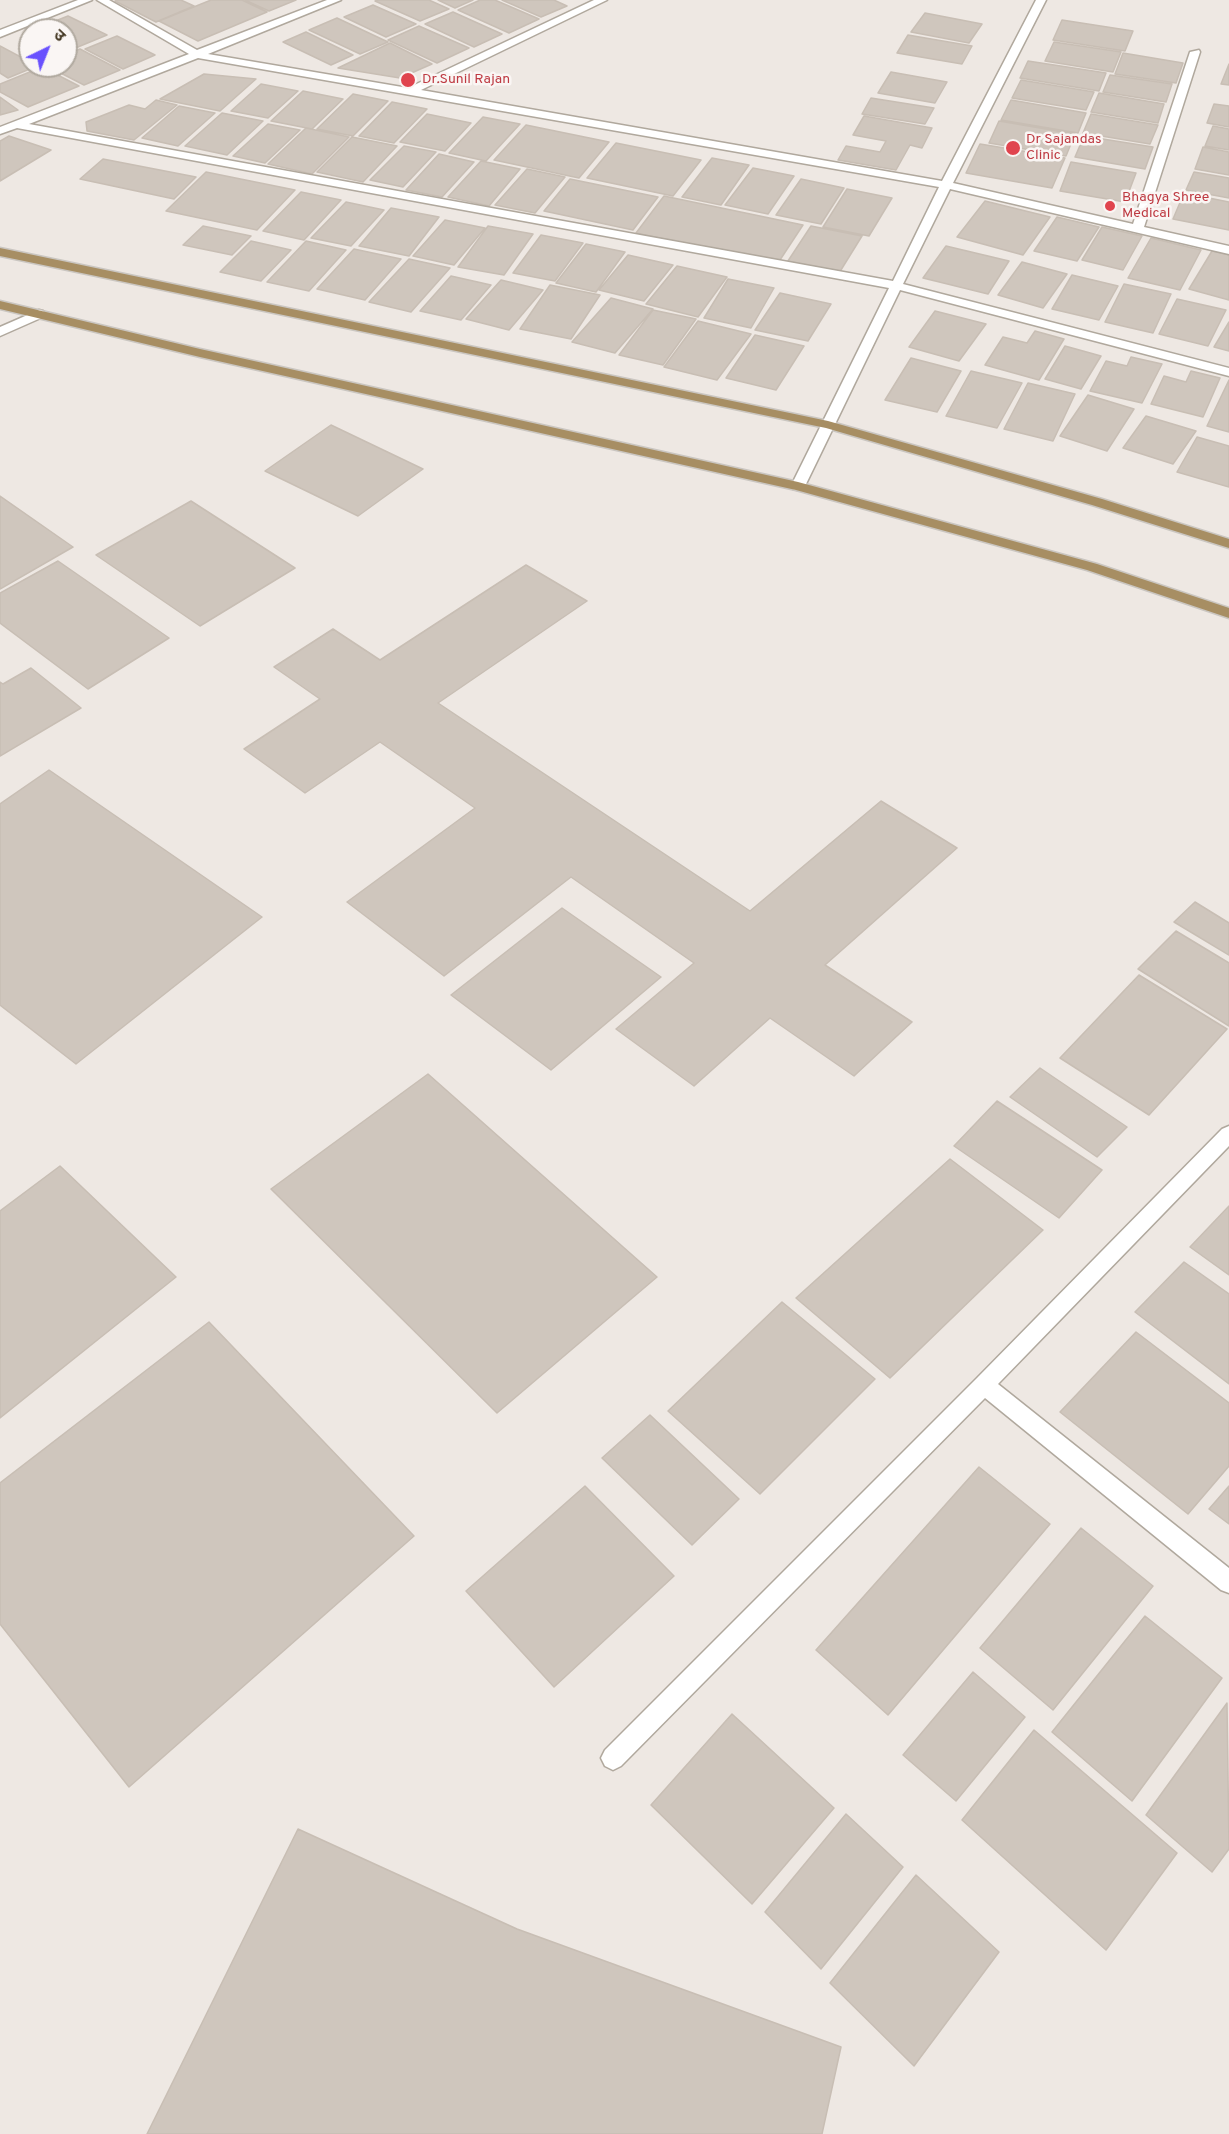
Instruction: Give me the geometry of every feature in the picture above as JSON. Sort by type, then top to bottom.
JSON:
[{"type":"main road","points":[[0,252],[828,425],[1097,502],[1229,544]]},
{"type":"main road","points":[[0,305],[200,353],[798,486],[1092,567],[1229,613]]},
{"type":"street","points":[[0,34],[87,0]]},
{"type":"street","points":[[102,0],[198,55],[946,185],[1229,250]]},
{"type":"street","points":[[0,132],[336,0]]},
{"type":"street","points":[[411,92],[602,0]]},
{"type":"street","points":[[798,486],[946,185],[1039,4]]},
{"type":"street","points":[[1137,229],[1195,52]]},
{"type":"street","points":[[18,125],[898,286],[1229,372]]},
{"type":"street","points":[[0,332],[39,314]]},
{"type":"street","points":[[613,1758],[984,1385],[1229,1134]]},
{"type":"street","points":[[984,1385],[1229,1582]]},
{"type":"building","points":[[181,0],[194,6],[156,22],[115,1]]},
{"type":"building","points":[[211,0],[242,0],[267,12],[198,41],[159,21]]},
{"type":"building","points":[[245,0],[296,0],[269,11]]},
{"type":"building","points":[[429,0],[449,9],[420,21],[375,1]]},
{"type":"building","points":[[438,0],[473,0],[455,8]]},
{"type":"building","points":[[480,0],[495,0],[539,19],[509,33],[458,10]]},
{"type":"building","points":[[502,0],[554,0],[567,6],[541,17]]},
{"type":"building","points":[[373,5],[416,24],[386,37],[344,17]]},
{"type":"building","points":[[453,12],[502,34],[474,47],[425,24]]},
{"type":"building","points":[[925,13],[982,24],[969,43],[911,32]]},
{"type":"building","points":[[337,18],[388,42],[360,54],[309,30]]},
{"type":"building","points":[[1062,20],[1133,31],[1125,51],[1053,40]]},
{"type":"building","points":[[78,21],[107,35],[78,47]]},
{"type":"building","points":[[419,26],[469,48],[437,63],[388,40]]},
{"type":"building","points":[[306,32],[353,55],[331,65],[283,42]]},
{"type":"building","points":[[908,35],[972,46],[962,64],[897,53]]},
{"type":"building","points":[[117,36],[155,55],[123,69],[85,49]]},
{"type":"building","points":[[1054,42],[1121,52],[1113,72],[1045,61]]},
{"type":"building","points":[[390,43],[432,64],[400,78],[338,68]]},
{"type":"building","points":[[0,46],[18,56],[18,74],[8,78],[0,73]]},
{"type":"building","points":[[78,50],[120,70],[84,85],[70,78],[78,78]]},
{"type":"building","points":[[1123,53],[1183,63],[1176,83],[1115,74]]},
{"type":"building","points":[[1028,61],[1106,73],[1099,91],[1020,78]]},
{"type":"building","points":[[1229,64],[1229,85],[1221,84]]},
{"type":"building","points":[[891,72],[947,82],[935,103],[878,93]]},
{"type":"building","points":[[204,74],[256,79],[220,111],[160,99]]},
{"type":"building","points":[[1110,75],[1172,84],[1166,102],[1103,92]]},
{"type":"building","points":[[18,77],[63,78],[79,86],[28,107],[0,92],[0,84]]},
{"type":"building","points":[[1021,80],[1094,92],[1086,110],[1012,98]]},
{"type":"building","points":[[261,84],[298,91],[268,118],[231,111]]},
{"type":"building","points":[[303,91],[343,99],[312,129],[271,121]]},
{"type":"building","points":[[1099,93],[1164,104],[1158,123],[1091,112]]},
{"type":"building","points":[[353,94],[388,101],[353,136],[317,129]]},
{"type":"building","points":[[0,97],[18,110],[0,115]]},
{"type":"building","points":[[871,98],[934,108],[925,124],[862,114]]},
{"type":"building","points":[[156,100],[177,105],[134,140],[87,131],[86,122],[129,105],[145,109]]},
{"type":"building","points":[[1011,100],[1086,113],[1078,133],[1001,120]]},
{"type":"building","points":[[392,102],[427,109],[394,143],[359,136]]},
{"type":"building","points":[[1214,104],[1229,106],[1229,127],[1207,123]]},
{"type":"building","points":[[179,106],[215,113],[178,146],[142,138]]},
{"type":"building","points":[[222,113],[263,121],[227,155],[185,146]]},
{"type":"building","points":[[427,114],[471,123],[445,151],[400,142]]},
{"type":"building","points":[[1091,114],[1158,125],[1150,144],[1083,133]]},
{"type":"building","points":[[864,116],[932,128],[922,148],[910,145],[896,170],[838,160],[846,146],[880,152],[886,141],[853,135]]},
{"type":"building","points":[[483,117],[520,124],[486,161],[449,153]]},
{"type":"building","points":[[999,121],[1075,134],[1066,156],[989,143]]},
{"type":"building","points":[[268,124],[300,130],[265,163],[233,156]]},
{"type":"building","points":[[526,125],[609,142],[579,178],[494,160]]},
{"type":"building","points":[[1213,126],[1229,129],[1229,150],[1205,146]]},
{"type":"building","points":[[306,128],[349,137],[312,174],[268,164]]},
{"type":"building","points":[[9,136],[51,150],[0,181],[0,141]]},
{"type":"building","points":[[1084,136],[1153,147],[1145,169],[1075,157]]},
{"type":"building","points":[[352,137],[397,146],[363,182],[317,172]]},
{"type":"building","points":[[616,143],[701,160],[673,196],[587,178]]},
{"type":"building","points":[[980,144],[1065,158],[1052,188],[966,173]]},
{"type":"building","points":[[404,146],[436,152],[403,187],[370,180]]},
{"type":"building","points":[[1203,147],[1229,152],[1229,175],[1195,169]]},
{"type":"building","points":[[439,154],[474,162],[442,197],[406,190]]},
{"type":"building","points":[[712,158],[749,165],[721,205],[682,197]]},
{"type":"building","points":[[103,159],[196,177],[174,199],[80,179]]},
{"type":"building","points":[[481,161],[520,169],[489,206],[448,197]]},
{"type":"building","points":[[1071,162],[1136,173],[1125,202],[1060,191]]},
{"type":"building","points":[[753,168],[794,176],[768,214],[725,205]]},
{"type":"building","points":[[527,169],[565,177],[535,213],[495,205]]},
{"type":"building","points":[[206,172],[295,190],[257,230],[166,211]]},
{"type":"building","points":[[1194,172],[1229,178],[1229,198],[1186,190]]},
{"type":"building","points":[[570,179],[658,197],[633,230],[544,211]]},
{"type":"building","points":[[801,179],[844,188],[821,224],[776,215]]},
{"type":"building","points":[[847,189],[892,198],[869,236],[823,227]]},
{"type":"building","points":[[301,192],[341,200],[304,240],[263,231]]},
{"type":"building","points":[[1184,193],[1229,202],[1229,230],[1173,219]]},
{"type":"building","points":[[664,196],[803,225],[778,263],[636,233]]},
{"type":"building","points":[[985,201],[1050,217],[1023,255],[957,237]]},
{"type":"building","points":[[346,202],[384,210],[351,246],[311,238]]},
{"type":"building","points":[[391,208],[439,217],[409,256],[359,246]]},
{"type":"building","points":[[1057,217],[1099,227],[1077,261],[1034,251]]},
{"type":"building","points":[[445,220],[485,228],[454,265],[413,256]]},
{"type":"building","points":[[203,226],[251,236],[232,255],[183,245]]},
{"type":"building","points":[[488,226],[533,234],[504,275],[458,267]]},
{"type":"building","points":[[811,226],[862,236],[836,278],[784,267]]},
{"type":"building","points":[[1102,227],[1142,236],[1123,270],[1082,260]]},
{"type":"building","points":[[541,235],[583,243],[555,281],[513,273]]},
{"type":"building","points":[[1151,238],[1201,250],[1180,290],[1128,278]]},
{"type":"building","points":[[251,241],[291,250],[261,281],[220,272]]},
{"type":"building","points":[[306,241],[346,250],[309,291],[267,282]]},
{"type":"building","points":[[586,244],[625,252],[596,292],[556,283]]},
{"type":"building","points":[[946,246],[1009,261],[988,294],[923,278]]},
{"type":"building","points":[[354,249],[401,259],[365,300],[317,289]]},
{"type":"building","points":[[1212,251],[1229,255],[1229,300],[1189,289]]},
{"type":"building","points":[[628,255],[673,265],[644,301],[599,290]]},
{"type":"building","points":[[409,259],[450,268],[411,312],[369,302]]},
{"type":"building","points":[[1022,262],[1067,274],[1043,308],[998,295]]},
{"type":"building","points":[[677,266],[727,277],[698,317],[646,304]]},
{"type":"building","points":[[1072,275],[1118,286],[1099,320],[1052,309]]},
{"type":"building","points":[[451,276],[491,285],[461,320],[420,311]]},
{"type":"building","points":[[728,279],[774,288],[751,328],[704,318]]},
{"type":"building","points":[[501,280],[543,290],[509,330],[466,319]]},
{"type":"building","points":[[1124,284],[1171,294],[1153,333],[1105,322]]},
{"type":"building","points":[[550,285],[600,295],[571,339],[520,329]]},
{"type":"building","points":[[780,293],[831,304],[808,341],[755,330]]},
{"type":"building","points":[[611,298],[653,309],[615,353],[572,342]]},
{"type":"building","points":[[1177,299],[1226,310],[1208,346],[1159,334]]},
{"type":"building","points":[[653,310],[696,319],[663,365],[619,355]]},
{"type":"building","points":[[935,311],[986,324],[959,361],[909,347]]},
{"type":"building","points":[[698,321],[751,334],[717,380],[664,367]]},
{"type":"building","points":[[1229,322],[1229,351],[1214,347]]},
{"type":"building","points":[[1035,331],[1064,339],[1039,380],[985,365],[1003,337],[1027,343]]},
{"type":"building","points":[[755,335],[804,346],[776,390],[726,378]]},
{"type":"building","points":[[1065,346],[1101,356],[1081,389],[1045,379]]},
{"type":"building","points":[[1131,357],[1162,364],[1142,403],[1090,391],[1106,361],[1127,366]]},
{"type":"building","points":[[911,358],[961,371],[937,412],[885,400]]},
{"type":"building","points":[[971,371],[1022,383],[997,428],[946,416]]},
{"type":"building","points":[[1191,371],[1220,378],[1203,417],[1151,404],[1164,376],[1186,382]]},
{"type":"building","points":[[1229,380],[1229,432],[1207,426]]},
{"type":"building","points":[[1028,383],[1075,394],[1053,441],[1004,429]]},
{"type":"building","points":[[1088,395],[1134,409],[1107,451],[1060,436]]},
{"type":"building","points":[[1146,416],[1196,431],[1173,464],[1123,448]]},
{"type":"building","points":[[331,425],[423,469],[358,516],[265,471]]},
{"type":"building","points":[[1197,437],[1229,446],[1229,487],[1177,472]]},
{"type":"building","points":[[0,496],[73,547],[0,589]]},
{"type":"building","points":[[191,501],[295,568],[200,626],[96,555]]},
{"type":"building","points":[[58,561],[169,638],[88,689],[0,623],[0,593]]},
{"type":"building","points":[[526,565],[587,601],[438,703],[750,911],[881,801],[957,848],[825,965],[912,1022],[854,1076],[770,1018],[694,1086],[616,1029],[694,963],[571,877],[444,976],[347,902],[475,808],[380,742],[305,793],[244,749],[320,699],[274,667],[333,629],[380,660]]},
{"type":"building","points":[[31,668],[81,708],[0,756],[0,682],[3,684]]},
{"type":"building","points":[[49,770],[262,917],[76,1064],[0,1005],[0,804]]},
{"type":"building","points":[[1195,902],[1229,923],[1229,955],[1174,922]]},
{"type":"building","points":[[562,908],[661,977],[551,1070],[451,995]]},
{"type":"building","points":[[1176,931],[1229,963],[1229,1026],[1138,969]]},
{"type":"building","points":[[1139,975],[1227,1029],[1149,1115],[1060,1058]]},
{"type":"building","points":[[1040,1068],[1127,1127],[1097,1157],[1010,1097]]},
{"type":"building","points":[[428,1074],[657,1277],[497,1413],[271,1189]]},
{"type":"building","points":[[997,1101],[1102,1170],[1059,1218],[954,1146]]},
{"type":"building","points":[[950,1159],[1043,1230],[890,1378],[796,1298]]},
{"type":"building","points":[[60,1166],[176,1277],[0,1418],[0,1211]]},
{"type":"building","points":[[1229,1206],[1229,1275],[1190,1247]]},
{"type":"building","points":[[1184,1262],[1229,1294],[1229,1384],[1135,1312]]},
{"type":"building","points":[[782,1302],[875,1379],[760,1494],[668,1411]]},
{"type":"building","points":[[209,1322],[414,1536],[129,1787],[0,1624],[0,1483]]},
{"type":"building","points":[[1136,1332],[1229,1403],[1229,1466],[1188,1514],[1060,1412]]},
{"type":"building","points":[[650,1415],[739,1499],[692,1545],[602,1458]]},
{"type":"building","points":[[979,1467],[1050,1524],[888,1715],[816,1650]]},
{"type":"building","points":[[585,1486],[674,1576],[554,1687],[466,1591]]},
{"type":"building","points":[[1229,1486],[1229,1524],[1209,1509]]},
{"type":"building","points":[[1081,1528],[1153,1586],[1053,1710],[980,1648]]},
{"type":"building","points":[[1145,1616],[1222,1678],[1132,1801],[1052,1732]]},
{"type":"building","points":[[973,1672],[1025,1717],[956,1801],[903,1755]]},
{"type":"building","points":[[1227,1703],[1229,1849],[1212,1872],[1146,1815]]},
{"type":"building","points":[[732,1714],[834,1808],[752,1904],[651,1805]]},
{"type":"building","points":[[1034,1730],[1177,1853],[1106,1950],[962,1820]]},
{"type":"building","points":[[846,1814],[903,1867],[821,1969],[765,1912]]},
{"type":"building","points":[[298,1829],[517,1929],[841,2047],[822,2134],[147,2134]]},
{"type":"building","points":[[916,1875],[999,1952],[914,2066],[830,1983]]},
{"type":"place","name":"Dr.Sunil Rajan","points":[[408,80]]},
{"type":"place","name":"Dr Sajandas Clinic","points":[[1013,148]]},
{"type":"place","name":"Bhagya Shree Medical","points":[[1110,206]]}]
